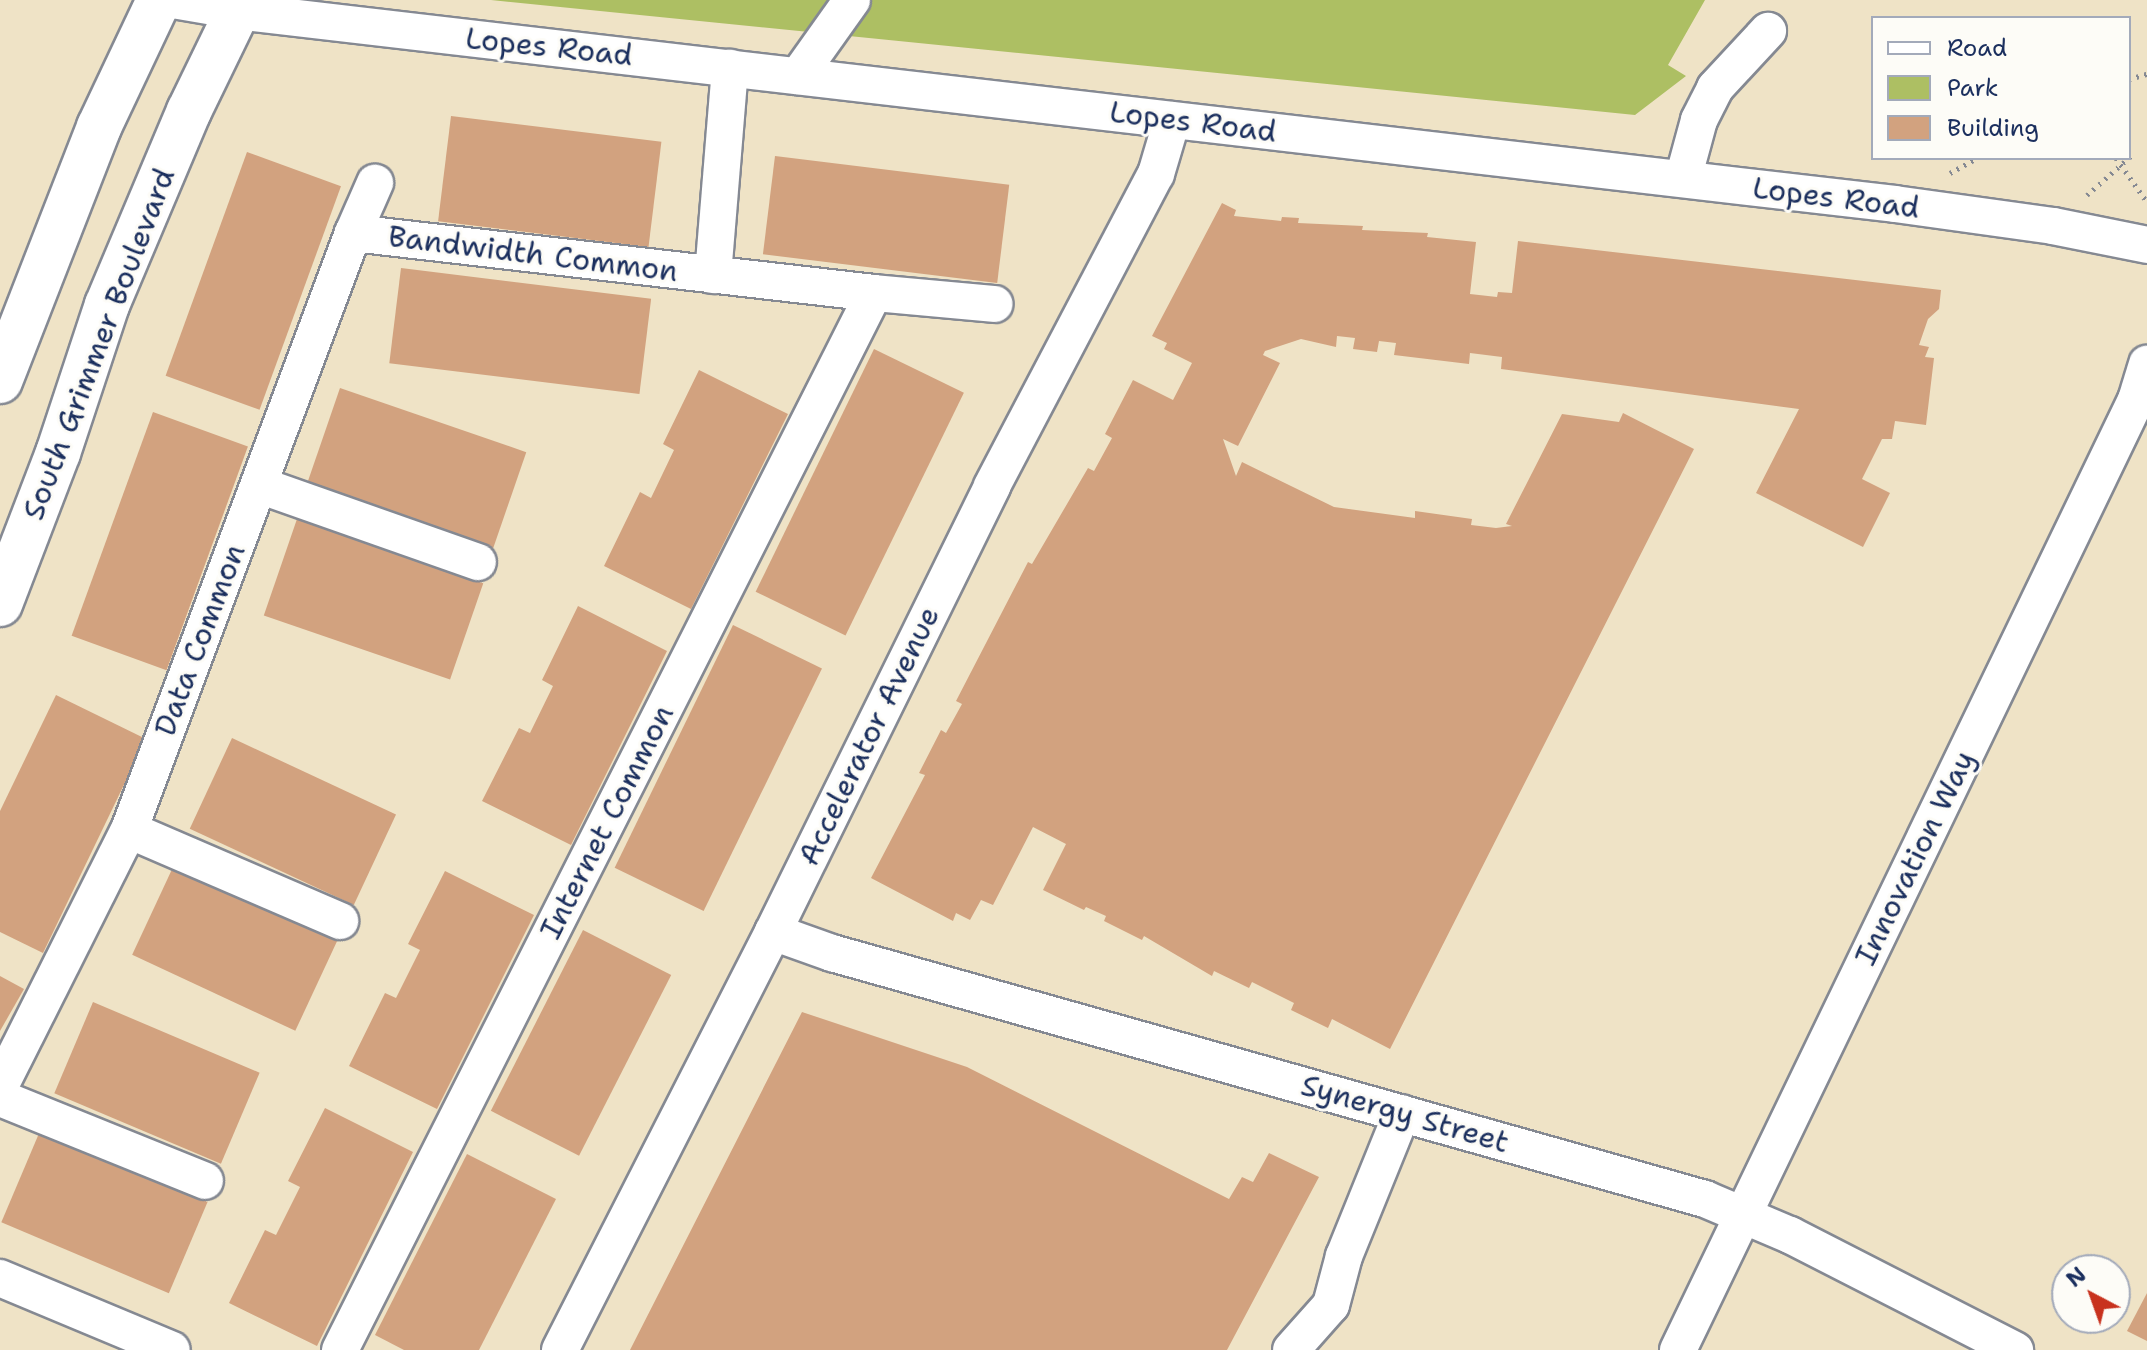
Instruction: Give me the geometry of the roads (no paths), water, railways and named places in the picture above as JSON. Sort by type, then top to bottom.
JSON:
[{"type":"main road","points":[[0,381],[99,127],[159,0]]},
{"type":"main road","name":"South Grimmer Boulevard","points":[[0,604],[58,453],[107,305],[189,111],[240,6]]},
{"type":"street","name":"Lopes Road","points":[[173,0],[1683,179],[2053,226],[2147,245]]},
{"type":"street","points":[[798,76],[852,0]]},
{"type":"street","points":[[1683,179],[1699,120],[1715,88],[1768,31]]},
{"type":"street","name":"Bandwidth Common","points":[[713,275],[730,68]]},
{"type":"street","name":"Accelerator Avenue","points":[[560,1350],[773,932],[992,486],[1156,174],[1172,120]]},
{"type":"street","name":"Data Common","points":[[0,1086],[129,830],[353,233],[375,183]]},
{"type":"street","name":"Bandwidth Common","points":[[353,233],[995,304]]},
{"type":"street","name":"Internet Common","points":[[340,1350],[874,293]]},
{"type":"street","name":"Innovation Way","points":[[1678,1350],[2136,400],[2147,364]]},
{"type":"street","points":[[259,485],[478,562]]},
{"type":"street","points":[[129,830],[340,921]]},
{"type":"street","name":"Synergy Street","points":[[773,932],[847,957],[1705,1199],[1742,1214],[2015,1350]]},
{"type":"street","points":[[0,1098],[205,1181]]},
{"type":"street","points":[[1291,1350],[1331,1305],[1344,1256],[1402,1113]]},
{"type":"street","points":[[0,1278],[158,1347]]}]
